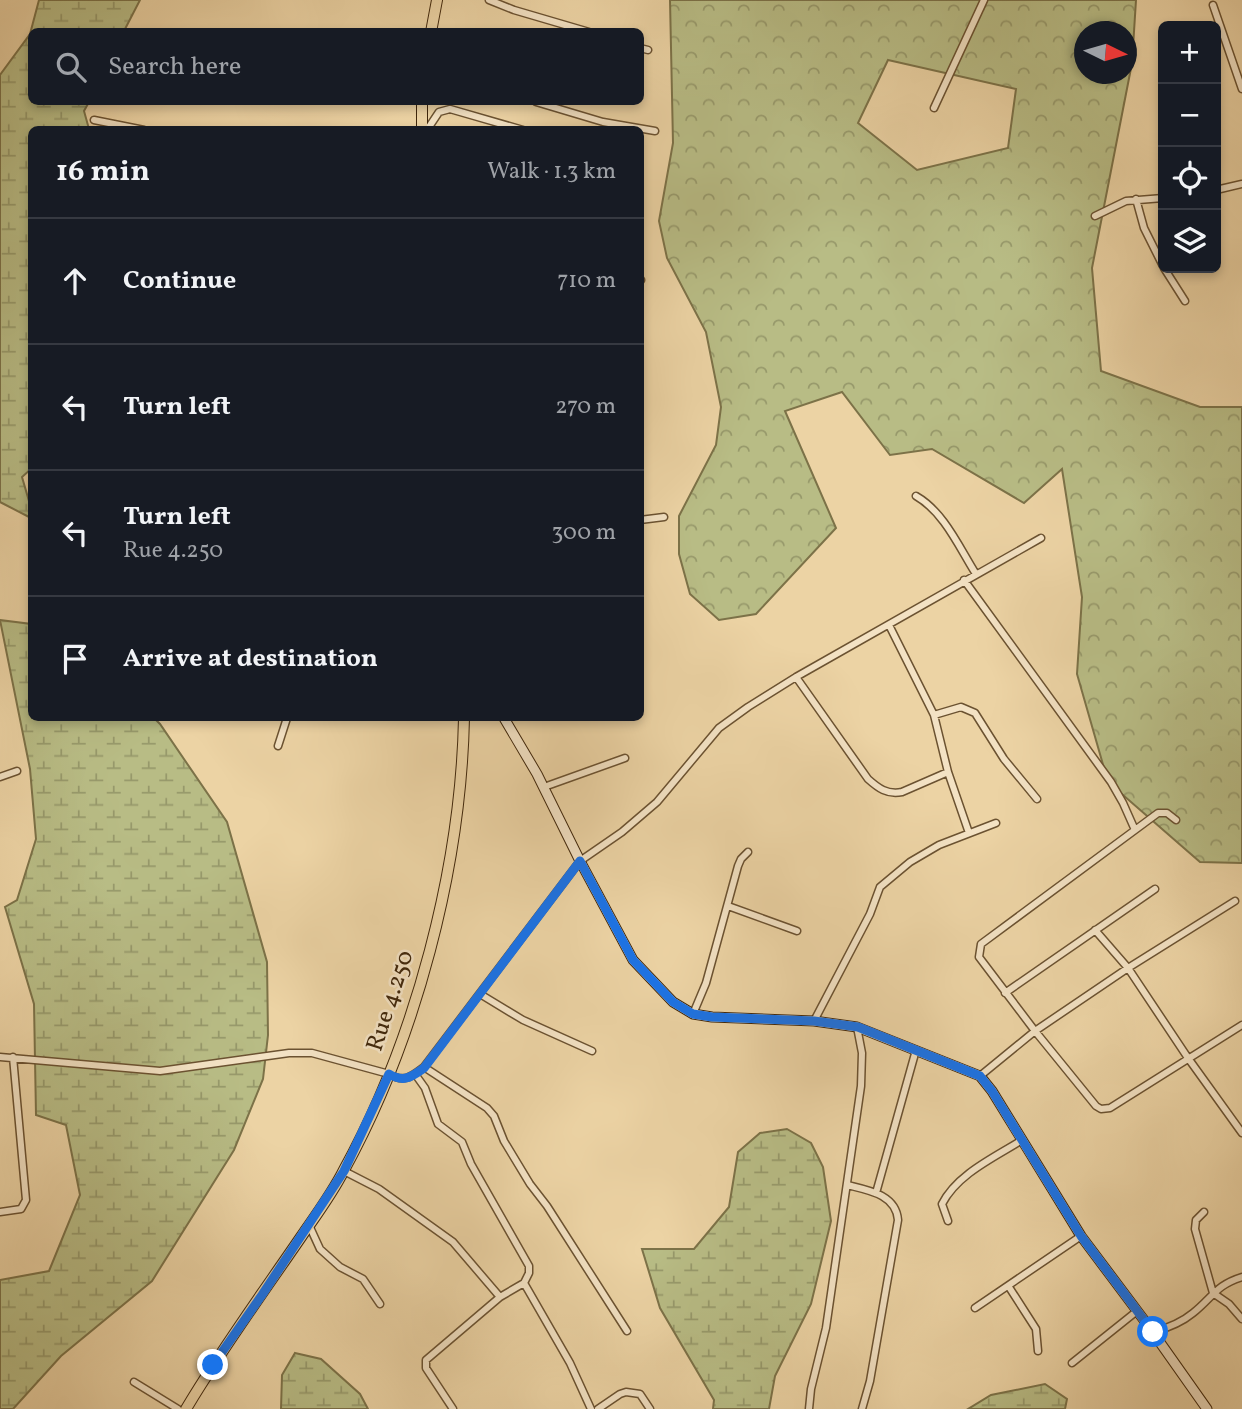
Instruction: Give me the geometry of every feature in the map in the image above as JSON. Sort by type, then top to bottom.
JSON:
[{"type":"main road","points":[[432,28],[437,0]]},
{"type":"main road","points":[[422,105],[424,126]]},
{"type":"main road","name":"Rue 4.250","points":[[186,1409],[344,1171],[389,1074],[426,968],[441,898],[458,798],[464,721]]},
{"type":"street","points":[[488,0],[575,28]]},
{"type":"street","points":[[934,108],[984,0]]},
{"type":"street","points":[[1213,5],[1242,89]]},
{"type":"street","points":[[546,105],[627,126]]},
{"type":"street","points":[[427,126],[439,111],[450,109],[509,126]]},
{"type":"street","points":[[94,120],[122,126]]},
{"type":"street","points":[[644,129],[656,131]]},
{"type":"street","points":[[1221,189],[1242,184]]},
{"type":"street","points":[[1095,216],[1111,207],[1136,199],[1158,198]]},
{"type":"street","points":[[1136,199],[1144,228],[1158,255]]},
{"type":"street","points":[[1168,273],[1185,300]]},
{"type":"street","points":[[916,496],[927,502],[939,515],[976,573]]},
{"type":"street","points":[[644,520],[664,517]]},
{"type":"street","points":[[0,1057],[160,1071],[289,1053],[312,1054],[389,1074],[398,1080],[407,1079],[424,1068],[580,861],[622,832],[656,803],[719,729],[796,677],[1041,538]]},
{"type":"street","points":[[964,580],[1111,782],[1135,830]]},
{"type":"street","points":[[889,625],[934,715],[948,772],[969,833]]},
{"type":"street","points":[[796,677],[868,779],[879,789],[902,792],[948,772]]},
{"type":"street","points":[[934,715],[961,707],[975,713],[1003,759],[1037,799]]},
{"type":"street","points":[[278,746],[286,721]]},
{"type":"street","points":[[509,721],[633,960],[673,1002],[693,1014],[712,1017],[814,1021],[858,1027],[980,1076],[992,1091],[1081,1236],[1207,1409]]},
{"type":"street","points":[[544,787],[625,758]]},
{"type":"street","points":[[0,777],[18,771]]},
{"type":"street","points":[[1177,820],[1162,812],[1135,830],[981,944],[979,957],[1035,1031],[1101,1109],[1110,1108],[1133,1095],[1242,1025]]},
{"type":"street","points":[[814,1021],[870,914],[877,890],[910,862],[939,845],[996,823]]},
{"type":"street","points":[[693,1014],[706,983],[738,866],[748,852]]},
{"type":"street","points":[[1005,993],[1155,890]]},
{"type":"street","points":[[980,1076],[1035,1031],[1128,968],[1235,901]]},
{"type":"street","points":[[728,906],[797,931]]},
{"type":"street","points":[[1095,930],[1128,968],[1242,1133]]},
{"type":"street","points":[[480,994],[523,1020],[592,1051]]},
{"type":"street","points":[[809,1409],[811,1389],[826,1328],[861,1086],[862,1053],[858,1027]]},
{"type":"street","points":[[876,1193],[916,1049]]},
{"type":"street","points":[[0,1212],[21,1209],[26,1200],[13,1057]]},
{"type":"street","points":[[424,1068],[487,1108],[494,1116],[504,1140],[530,1184],[627,1331]]},
{"type":"street","points":[[415,1074],[432,1101],[438,1124],[467,1149],[471,1164],[529,1266],[524,1283],[500,1297],[424,1364],[453,1409]]},
{"type":"street","points":[[948,1221],[942,1204],[946,1197],[971,1172],[1022,1140]]},
{"type":"street","points":[[344,1171],[379,1189],[453,1242],[500,1297]]},
{"type":"street","points":[[847,1185],[876,1193],[892,1204],[898,1220],[870,1381],[862,1409]]},
{"type":"street","points":[[1204,1212],[1196,1220],[1196,1241],[1213,1293],[1229,1304],[1242,1319]]},
{"type":"street","points":[[309,1225],[320,1250],[340,1267],[363,1279],[380,1304]]},
{"type":"street","points":[[975,1308],[1081,1236]]},
{"type":"street","points":[[1153,1332],[1172,1327],[1194,1312],[1226,1282],[1242,1276]]},
{"type":"street","points":[[524,1283],[570,1363],[591,1409]]},
{"type":"street","points":[[1009,1287],[1036,1329],[1038,1351]]},
{"type":"street","points":[[1072,1363],[1138,1311]]},
{"type":"street","points":[[135,1382],[178,1409]]},
{"type":"street","points":[[598,1409],[626,1392],[640,1394],[650,1409]]},
{"type":"green space","points":[[39,0],[140,0],[126,28],[32,28]]},
{"type":"green space","points":[[670,0],[1136,0],[1135,21],[1074,21],[1074,84],[1128,84],[1092,268],[1101,371],[1200,407],[1242,407],[1242,863],[1200,862],[1108,782],[1077,674],[1082,597],[1062,469],[1024,503],[932,449],[890,455],[842,392],[785,411],[836,528],[756,614],[719,620],[690,594],[679,554],[679,516],[716,445],[721,407],[706,332],[667,258],[659,221],[673,143]],"holes":[[[888,60],[1016,89],[1008,148],[917,170],[858,123]]]},
{"type":"green space","points":[[28,37],[28,105],[87,105],[84,111],[88,126],[28,126],[28,472],[22,477],[28,498],[28,516],[0,502],[0,75]]},
{"type":"green space","points":[[0,620],[28,624],[28,721],[157,721],[227,822],[267,962],[268,1035],[263,1079],[234,1150],[152,1281],[61,1356],[13,1409],[0,1409],[0,1280],[49,1271],[80,1195],[66,1125],[36,1115],[34,1004],[5,907],[17,900],[36,839],[30,769]]},
{"type":"green space","points":[[787,1129],[811,1143],[823,1167],[831,1221],[811,1304],[775,1376],[769,1409],[713,1409],[714,1400],[660,1308],[642,1249],[694,1249],[729,1207],[738,1152],[760,1133]]},
{"type":"green space","points":[[295,1353],[321,1359],[360,1394],[368,1409],[281,1409],[282,1375]]},
{"type":"green space","points":[[1045,1384],[1067,1399],[1065,1409],[968,1409],[991,1395]]},
{"type":"route","points":[[213,1365],[344,1171],[389,1074],[398,1080],[407,1079],[424,1068],[580,861],[633,960],[673,1002],[693,1014],[814,1021],[858,1027],[980,1076],[992,1091],[1081,1236],[1153,1332]]}]
